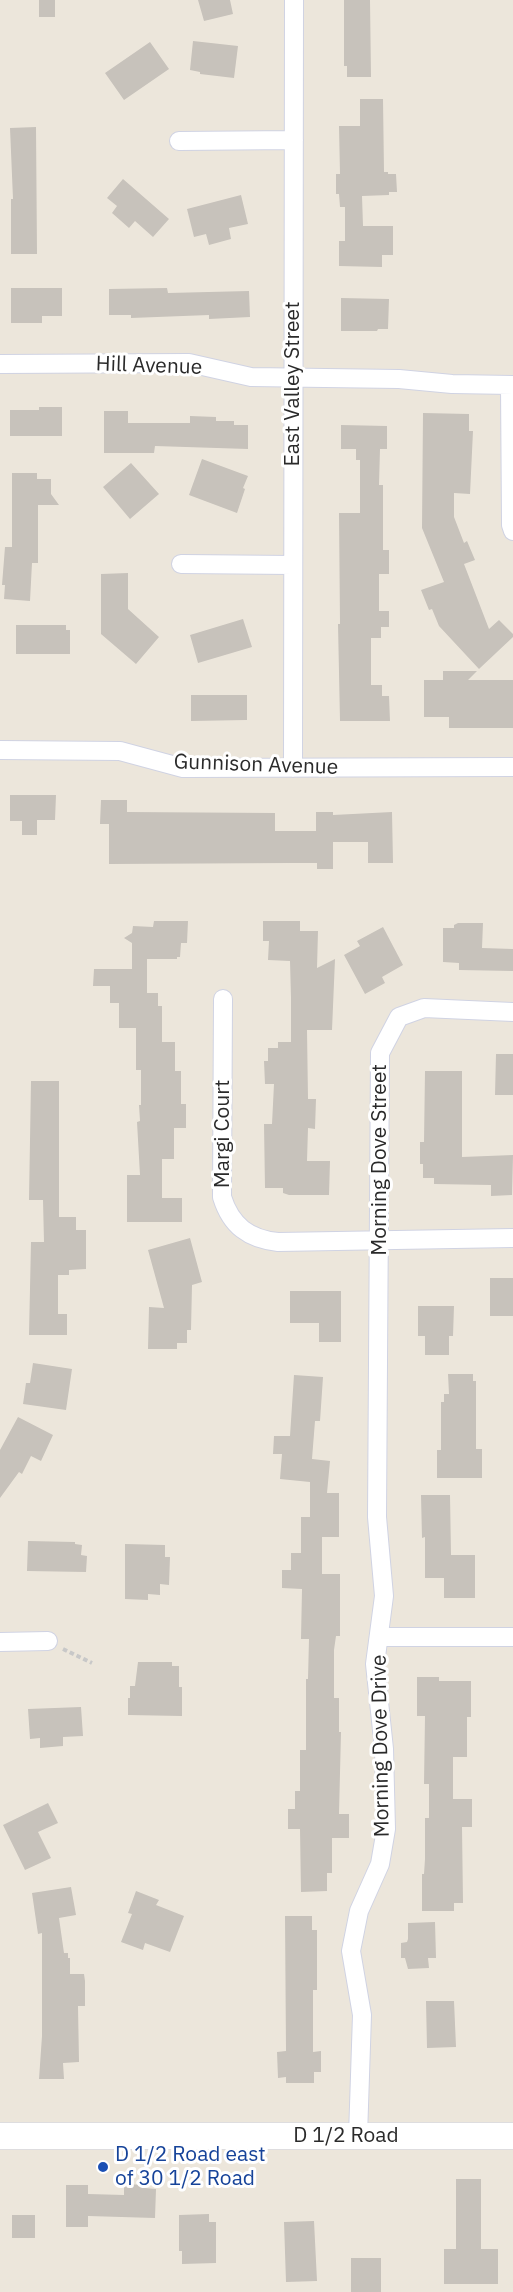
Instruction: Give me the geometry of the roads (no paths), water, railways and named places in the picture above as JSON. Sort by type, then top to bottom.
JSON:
[{"type":"main road","name":"D 1/2 Road","points":[[0,2136],[513,2136]]},
{"type":"street","name":"East Valley Street","points":[[293,768],[294,0]]},
{"type":"street","points":[[179,141],[294,140]]},
{"type":"street","name":"Hill Avenue","points":[[0,364],[189,363],[251,377],[399,379],[452,384],[512,385]]},
{"type":"street","points":[[512,385],[511,525],[513,531]]},
{"type":"street","points":[[180,564],[293,565]]},
{"type":"street","name":"Gunnison Avenue","points":[[0,750],[120,752],[183,768],[513,767]]},
{"type":"street","name":"Margi Court","points":[[224,999],[222,1197],[230,1217],[245,1232],[264,1241],[513,1238]]},
{"type":"street","name":"Morning Dove Street","points":[[378,1423],[380,1053],[399,1017],[424,1008],[513,1012]]},
{"type":"street","name":"Morning Dove Drive","points":[[357,2136],[362,2015],[351,1951],[359,1911],[380,1864],[386,1829],[384,1749],[375,1664],[384,1596],[377,1517],[378,1423]]},
{"type":"street","points":[[380,1637],[513,1637]]},
{"type":"street","points":[[0,1642],[48,1641]]},
{"type":"place","name":"D 1/2 Road east of 30 1/2 Road","points":[[103,2167]]}]
